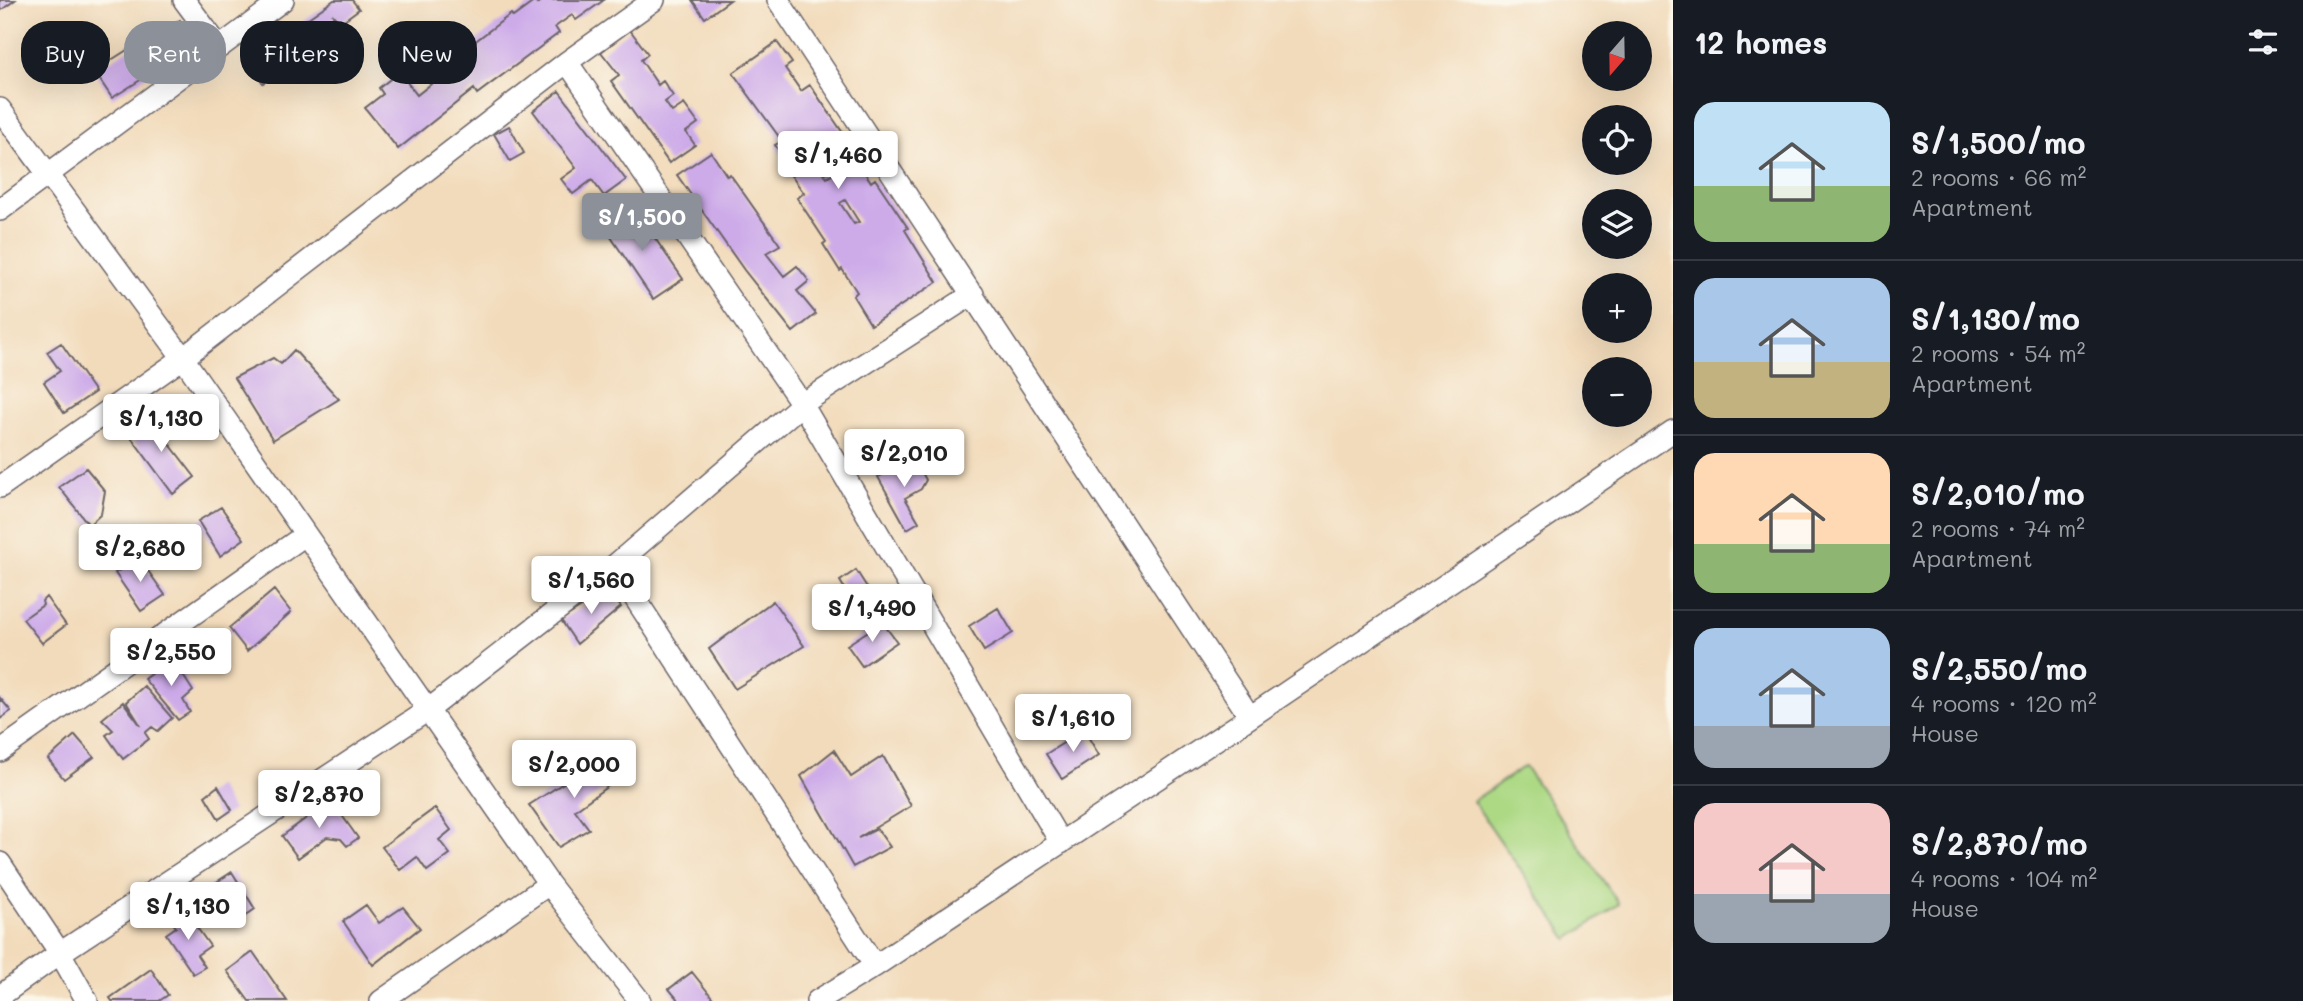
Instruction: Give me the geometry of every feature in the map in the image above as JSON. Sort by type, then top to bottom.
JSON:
[{"type":"street","points":[[184,0],[200,21]]},
{"type":"street","points":[[226,42],[283,0]]},
{"type":"street","points":[[0,488],[183,358],[567,62],[654,0]]},
{"type":"street","points":[[778,0],[1250,717]]},
{"type":"street","points":[[567,62],[802,404],[1061,843]]},
{"type":"street","points":[[0,210],[168,84]]},
{"type":"street","points":[[0,109],[183,358],[549,884],[640,1001]]},
{"type":"street","points":[[0,996],[60,953],[428,710],[614,566],[802,404],[973,294]]},
{"type":"street","points":[[817,1001],[875,966],[1061,843],[1673,431]]},
{"type":"street","points":[[0,751],[305,535]]},
{"type":"street","points":[[614,566],[875,966]]},
{"type":"street","points":[[0,863],[60,953],[87,1001]]},
{"type":"street","points":[[381,1001],[549,884]]},
{"type":"green space","points":[[1525,766],[1619,904],[1568,939],[1473,801]]},
{"type":"building","points":[[0,0],[15,0],[0,11]]},
{"type":"building","points":[[334,0],[352,0],[359,9],[343,21],[338,21],[332,14],[337,21],[304,21]]},
{"type":"building","points":[[543,0],[604,0],[576,20],[572,15],[555,27],[559,33],[477,94],[474,89],[398,149],[365,108],[383,94],[379,88],[384,84],[408,84],[417,95],[431,84],[477,84],[477,40],[511,14],[513,17],[535,1],[537,4]]},
{"type":"building","points":[[692,0],[730,0],[705,18]]},
{"type":"building","points":[[630,30],[648,54],[641,60],[658,85],[663,81],[673,96],[665,102],[672,112],[684,104],[698,123],[686,132],[695,145],[669,163],[611,81],[619,75],[601,52]]},
{"type":"building","points":[[777,42],[792,63],[785,68],[801,91],[810,85],[856,152],[824,174],[827,178],[856,159],[871,182],[875,179],[908,228],[905,230],[937,282],[871,325],[853,296],[857,292],[842,269],[840,271],[823,244],[826,242],[797,198],[804,193],[787,170],[791,168],[775,145],[782,141],[733,73]],"holes":[[[845,200],[859,222],[854,224],[840,203]]]},
{"type":"building","points":[[124,52],[124,84],[134,84],[112,98],[103,84],[110,84],[110,61]]},
{"type":"building","points":[[559,91],[626,180],[604,196],[592,180],[573,194],[561,179],[576,168],[533,111]]},
{"type":"building","points":[[509,126],[524,153],[510,161],[494,134]]},
{"type":"building","points":[[711,152],[727,176],[730,174],[780,245],[766,253],[784,276],[797,266],[809,281],[797,291],[816,314],[793,332],[744,270],[677,175]]},
{"type":"building","points":[[615,207],[631,229],[643,221],[683,279],[653,299],[598,218]]},
{"type":"building","points":[[61,343],[95,392],[64,413],[44,382],[60,371],[47,352]]},
{"type":"building","points":[[294,350],[339,399],[273,440],[234,378],[273,358],[281,364]]},
{"type":"building","points":[[145,412],[195,477],[173,494],[128,433]]},
{"type":"building","points":[[914,458],[926,480],[921,489],[905,498],[919,522],[907,529],[878,477]]},
{"type":"building","points":[[86,468],[105,491],[101,514],[89,525],[59,487]]},
{"type":"building","points":[[221,507],[244,539],[220,556],[198,521]]},
{"type":"building","points":[[139,558],[165,595],[141,611],[115,573]]},
{"type":"building","points":[[856,570],[880,608],[864,621],[840,581]]},
{"type":"building","points":[[274,590],[291,612],[247,651],[229,628]]},
{"type":"building","points":[[608,590],[621,607],[577,644],[561,620]]},
{"type":"building","points":[[46,597],[66,625],[42,643],[23,619],[43,605],[42,601]]},
{"type":"building","points":[[773,601],[804,646],[735,689],[709,649]]},
{"type":"building","points":[[998,608],[1013,633],[984,651],[969,626]]},
{"type":"building","points":[[882,622],[897,642],[862,666],[847,645]]},
{"type":"building","points":[[172,658],[193,691],[183,700],[190,712],[178,720],[144,679]]},
{"type":"building","points":[[144,686],[172,718],[158,731],[152,727],[145,733],[149,739],[123,759],[106,735],[113,730],[102,719],[123,702],[141,726],[126,702]]},
{"type":"building","points":[[0,698],[11,711],[0,719]]},
{"type":"building","points":[[1084,730],[1099,755],[1062,779],[1046,754]]},
{"type":"building","points":[[75,735],[94,757],[64,779],[48,759]]},
{"type":"building","points":[[834,750],[851,777],[883,756],[911,806],[858,838],[877,829],[890,847],[853,867],[801,776]]},
{"type":"building","points":[[606,756],[626,773],[575,810],[589,829],[559,847],[529,805]]},
{"type":"building","points":[[218,786],[232,810],[219,819],[205,796]]},
{"type":"building","points":[[331,800],[358,838],[347,846],[341,839],[327,837],[298,858],[282,836]]},
{"type":"building","points":[[435,808],[451,830],[439,840],[450,854],[427,871],[417,857],[400,870],[382,847]]},
{"type":"building","points":[[232,872],[255,909],[234,924],[206,889]]},
{"type":"building","points":[[366,905],[379,923],[403,907],[420,928],[373,965],[343,921]]},
{"type":"building","points":[[186,912],[210,946],[197,955],[205,967],[193,974],[166,934],[176,927],[172,922]]},
{"type":"building","points":[[253,952],[287,1001],[249,1001],[227,971]]},
{"type":"building","points":[[151,969],[168,995],[159,1001],[112,1001],[110,998]]},
{"type":"building","points":[[692,972],[715,1001],[679,1001],[669,989]]}]
